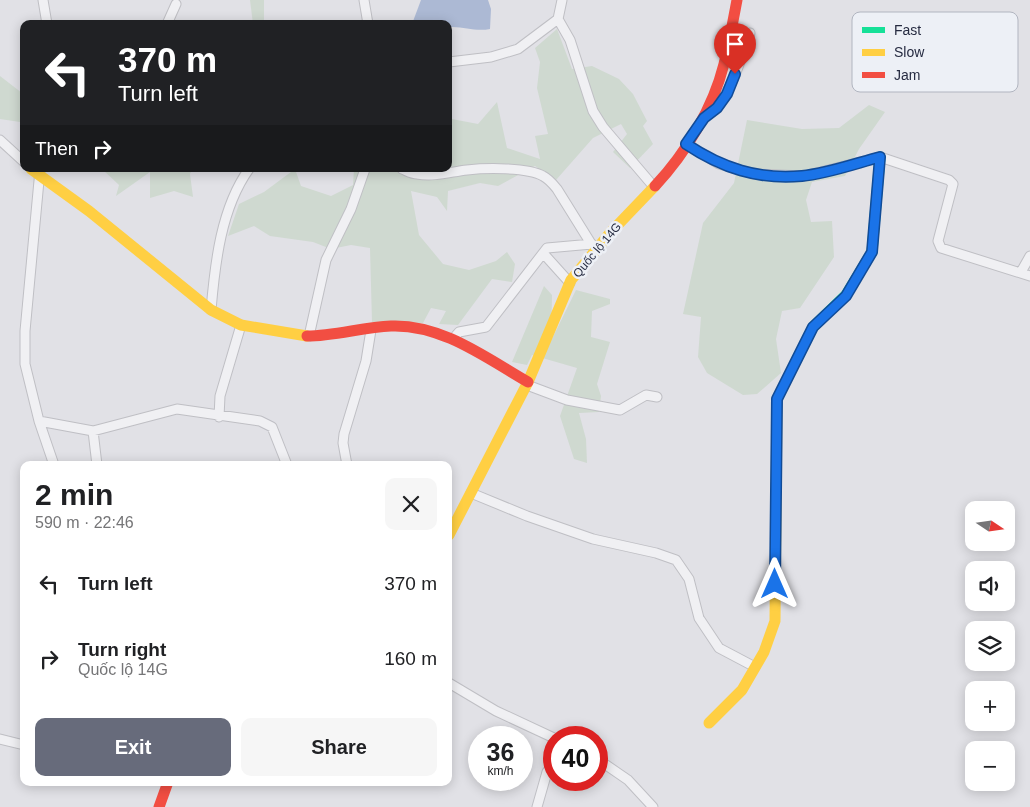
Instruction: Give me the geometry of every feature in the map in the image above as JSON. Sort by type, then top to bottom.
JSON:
[{"type":"street","points":[[43,0],[46,20]]},
{"type":"street","points":[[364,0],[367,20]]},
{"type":"street","points":[[562,0],[558,19],[570,40],[594,111],[603,127],[654,187]]},
{"type":"street","name":"Quốc lộ 14G","points":[[452,529],[527,383],[570,283],[594,247],[669,171],[704,118],[724,65],[737,0]]},
{"type":"street","points":[[169,20],[176,4]]},
{"type":"street","points":[[452,62],[491,57],[518,48],[558,19]]},
{"type":"street","points":[[704,118],[717,108],[727,94],[750,32]]},
{"type":"street","points":[[0,140],[20,158]]},
{"type":"street","points":[[686,144],[719,164],[754,174],[779,177],[804,176],[880,157],[950,180],[952,184],[938,241],[941,248],[1030,276]]},
{"type":"street","points":[[708,723],[742,690],[764,652],[775,620],[777,399],[813,327],[846,296],[872,252],[880,157]]},
{"type":"street","points":[[410,172],[416,174],[446,174],[468,170],[527,171],[542,176],[551,182],[594,247]]},
{"type":"street","points":[[37,172],[32,274],[25,331],[25,364],[39,421],[53,461]]},
{"type":"street","points":[[38,172],[211,310],[230,321],[309,336],[392,326],[418,328],[453,339],[527,383],[566,400],[620,410],[646,395],[657,397]]},
{"type":"street","points":[[211,310],[220,238],[236,195],[248,172]]},
{"type":"street","points":[[309,336],[326,260],[351,209],[364,172]]},
{"type":"street","points":[[453,339],[459,332],[486,328],[547,248],[594,247]]},
{"type":"street","points":[[543,253],[570,283]]},
{"type":"street","points":[[1021,272],[1030,256]]},
{"type":"street","points":[[219,417],[220,396],[241,324]]},
{"type":"street","points":[[346,461],[343,443],[344,434],[366,361],[371,330]]},
{"type":"street","points":[[39,421],[93,431],[177,409],[219,417],[260,421],[272,427],[285,461]]},
{"type":"street","points":[[93,431],[97,461]]},
{"type":"street","points":[[471,493],[527,516],[585,536],[656,553],[676,560],[684,568],[689,579],[699,618],[719,648],[755,668]]},
{"type":"street","points":[[452,685],[496,712],[543,733]]},
{"type":"street","points":[[0,739],[20,744]]},
{"type":"street","points":[[608,766],[628,780],[653,807]]},
{"type":"street","points":[[159,807],[165,786]]},
{"type":"street","points":[[537,807],[543,786]]},
{"type":"shaded area","points":[[250,0],[264,0],[264,20],[252,20]]},
{"type":"shaded area","points":[[557,29],[572,69],[592,66],[619,79],[633,94],[647,121],[643,126],[653,144],[630,168],[613,152],[627,134],[621,124],[593,138],[556,180],[535,166],[498,186],[480,183],[448,191],[447,211],[437,197],[411,191],[419,235],[443,264],[469,270],[496,261],[507,252],[515,264],[512,282],[492,279],[458,325],[439,324],[446,311],[431,308],[423,323],[372,322],[370,248],[351,245],[331,249],[313,242],[270,236],[254,226],[228,236],[239,204],[264,192],[291,172],[296,172],[301,186],[331,196],[353,185],[354,172],[452,172],[452,119],[478,124],[497,102],[507,148],[540,159],[535,136],[548,134],[537,88],[540,62],[535,48]]},
{"type":"shaded area","points":[[0,76],[20,91],[20,122],[0,119]]},
{"type":"shaded area","points":[[869,105],[885,112],[859,149],[845,176],[812,182],[806,200],[811,222],[832,221],[834,257],[800,308],[782,311],[776,339],[781,373],[757,394],[743,395],[707,373],[698,357],[701,317],[683,314],[703,223],[734,183],[747,120],[802,129],[839,128]]},
{"type":"shaded area","points":[[105,172],[150,172],[116,196],[119,185]]},
{"type":"shaded area","points":[[150,172],[191,172],[193,197],[174,191],[150,198]]},
{"type":"shaded area","points":[[544,286],[552,295],[551,341],[576,290],[610,299],[610,304],[592,311],[591,337],[610,342],[597,384],[601,396],[599,412],[579,413],[586,439],[587,463],[574,459],[560,416],[577,368],[532,355],[527,365],[512,362]]},
{"type":"water","points":[[421,0],[488,0],[491,9],[490,29],[479,30],[452,27],[452,20],[414,20]]},
{"type":"traffic: fast","points":[[796,361],[813,327],[846,295],[872,252],[880,157]]},
{"type":"traffic: slow","points":[[35,172],[89,211],[211,310],[241,325],[307,336]]},
{"type":"traffic: slow","points":[[452,529],[528,382],[571,280],[610,233],[655,186]]},
{"type":"traffic: slow","points":[[709,723],[742,690],[764,652],[775,621],[777,399],[796,361]]},
{"type":"traffic: jam","points":[[655,186],[688,144],[706,113],[724,64],[737,0]]},
{"type":"traffic: jam","points":[[307,336],[391,326],[410,327],[428,331],[463,344],[528,382]]},
{"type":"traffic: jam","points":[[159,807],[167,786]]},
{"type":"route","points":[[735,74],[727,94],[717,108],[704,118],[686,144],[719,164],[754,174],[779,177],[804,176],[880,157],[872,252],[846,296],[813,327],[777,399],[775,584]]}]
